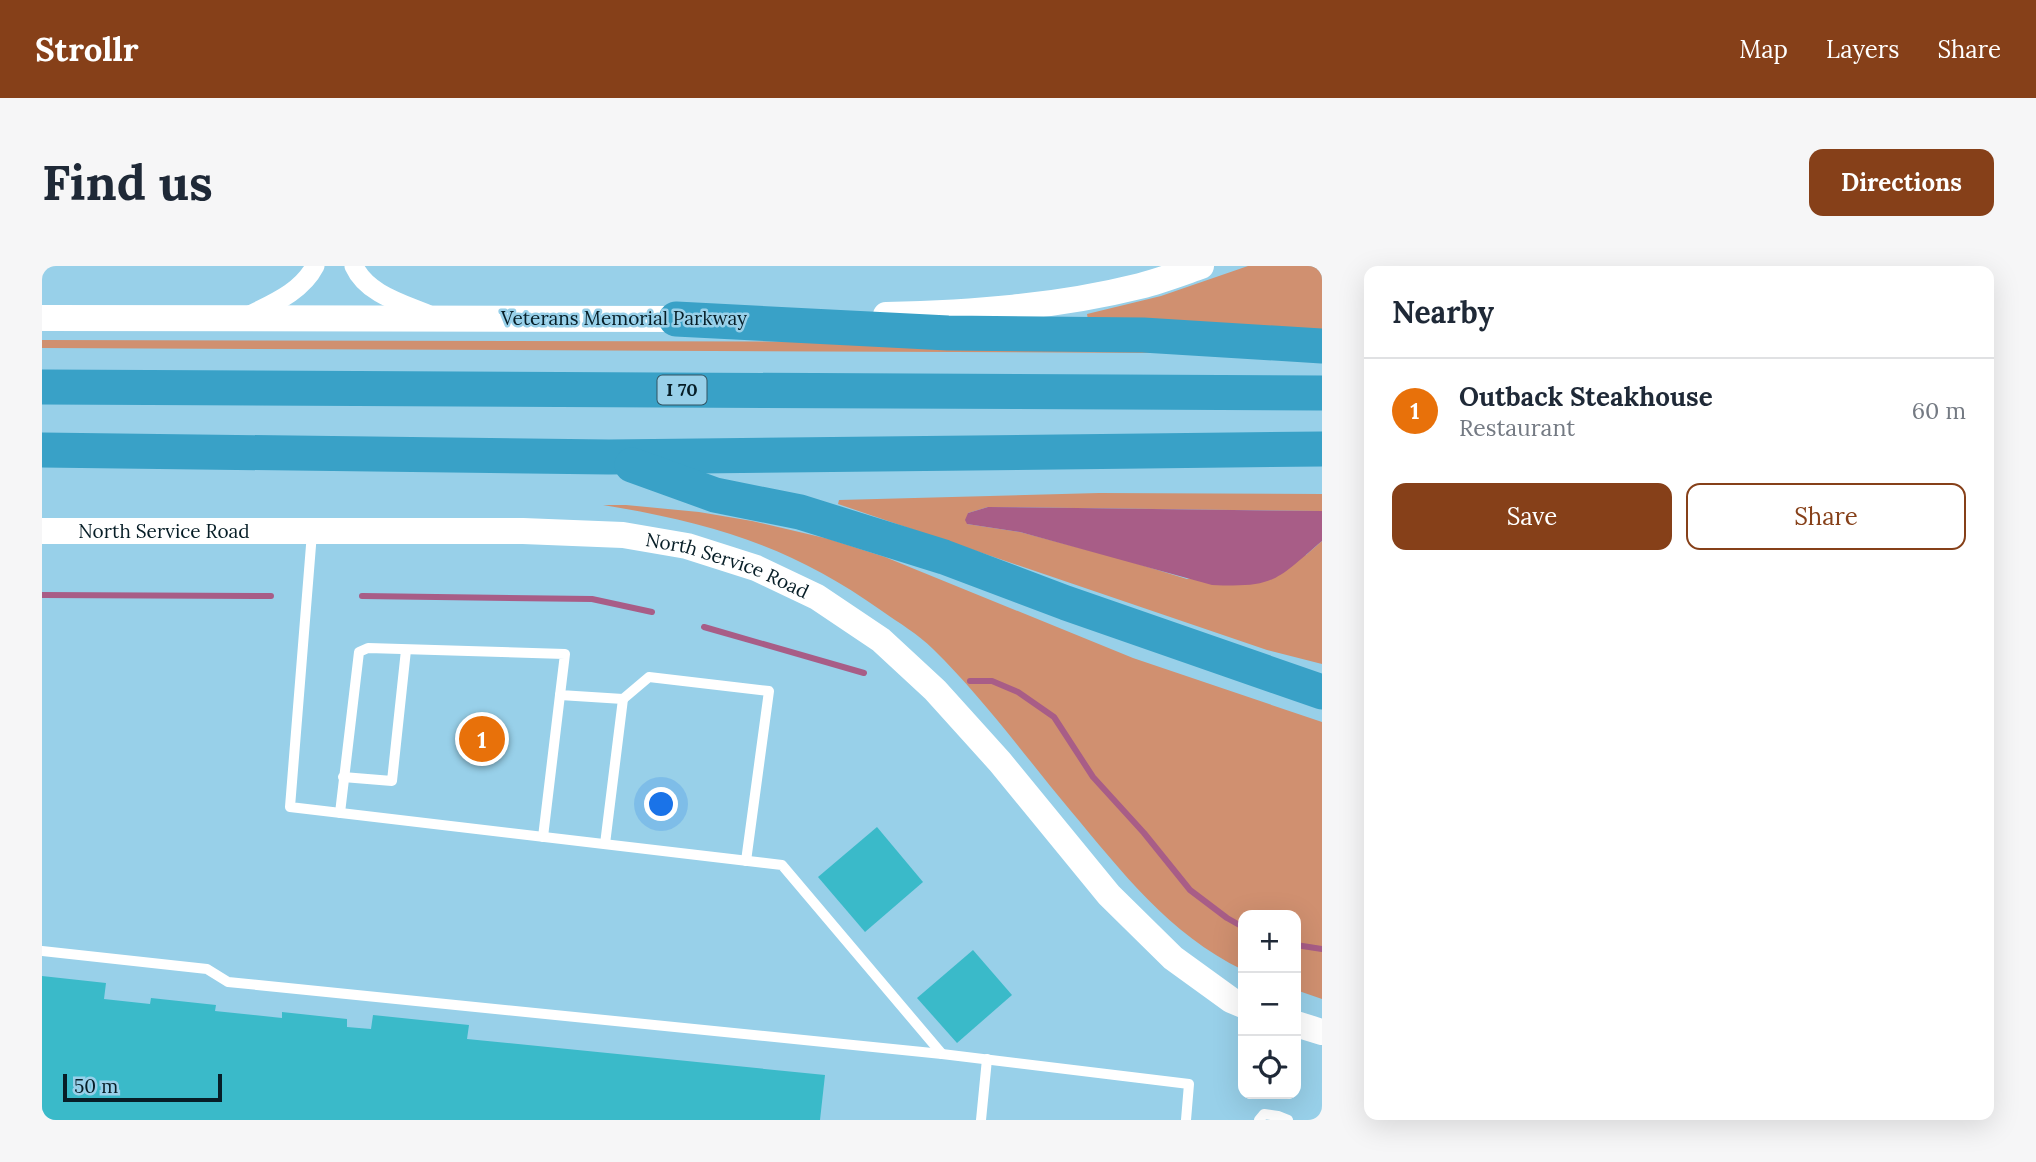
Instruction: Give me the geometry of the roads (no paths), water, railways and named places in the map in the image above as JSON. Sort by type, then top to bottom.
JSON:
[{"type":"highway","points":[[676,319],[948,333],[1143,335],[1322,346]]},
{"type":"highway","name":"I 70","points":[[42,387],[1322,393]]},
{"type":"highway","points":[[42,450],[609,457],[1322,449]]},
{"type":"highway","points":[[609,457],[715,495],[800,512],[944,557],[1066,603],[1312,684]]},
{"type":"street","points":[[244,318],[299,288],[309,279],[315,266]]},
{"type":"street","points":[[354,266],[359,278],[381,294],[440,319]]},
{"type":"street","name":"Veterans Memorial Parkway","points":[[42,318],[676,319],[957,313],[1050,304],[1142,286],[1201,266]]},
{"type":"street","name":"North Service Road","points":[[42,531],[523,531],[623,535],[687,546],[756,568],[817,597],[881,640],[935,690],[1000,762],[1110,895],[1173,958],[1238,1003]]},
{"type":"street","points":[[1301,1026],[1322,1032]]},
{"type":"lane","points":[[312,531],[290,807],[782,865],[942,1054]]},
{"type":"lane","points":[[340,813],[359,652],[368,648],[565,654],[544,836]]},
{"type":"lane","points":[[343,776],[392,781],[406,650]]},
{"type":"lane","points":[[605,844],[624,699],[649,677],[769,691],[746,861]]},
{"type":"lane","points":[[560,695],[624,699]]},
{"type":"lane","points":[[42,951],[207,969],[228,982],[942,1054],[1189,1084],[1186,1120]]},
{"type":"lane","points":[[981,1120],[987,1059]]},
{"type":"lane","points":[[1259,1120],[1264,1115],[1288,1120]]},
{"type":"waterway","points":[[42,595],[271,596]]},
{"type":"waterway","points":[[362,596],[592,599],[652,612]]},
{"type":"waterway","points":[[704,627],[864,673]]},
{"type":"waterway","points":[[970,681],[992,681],[1018,692],[1054,717],[1093,777],[1144,833],[1190,890],[1238,924]]},
{"type":"waterway","points":[[1301,946],[1322,949]]},
{"type":"place","name":"Outback Steakhouse","points":[[482,739]]}]
